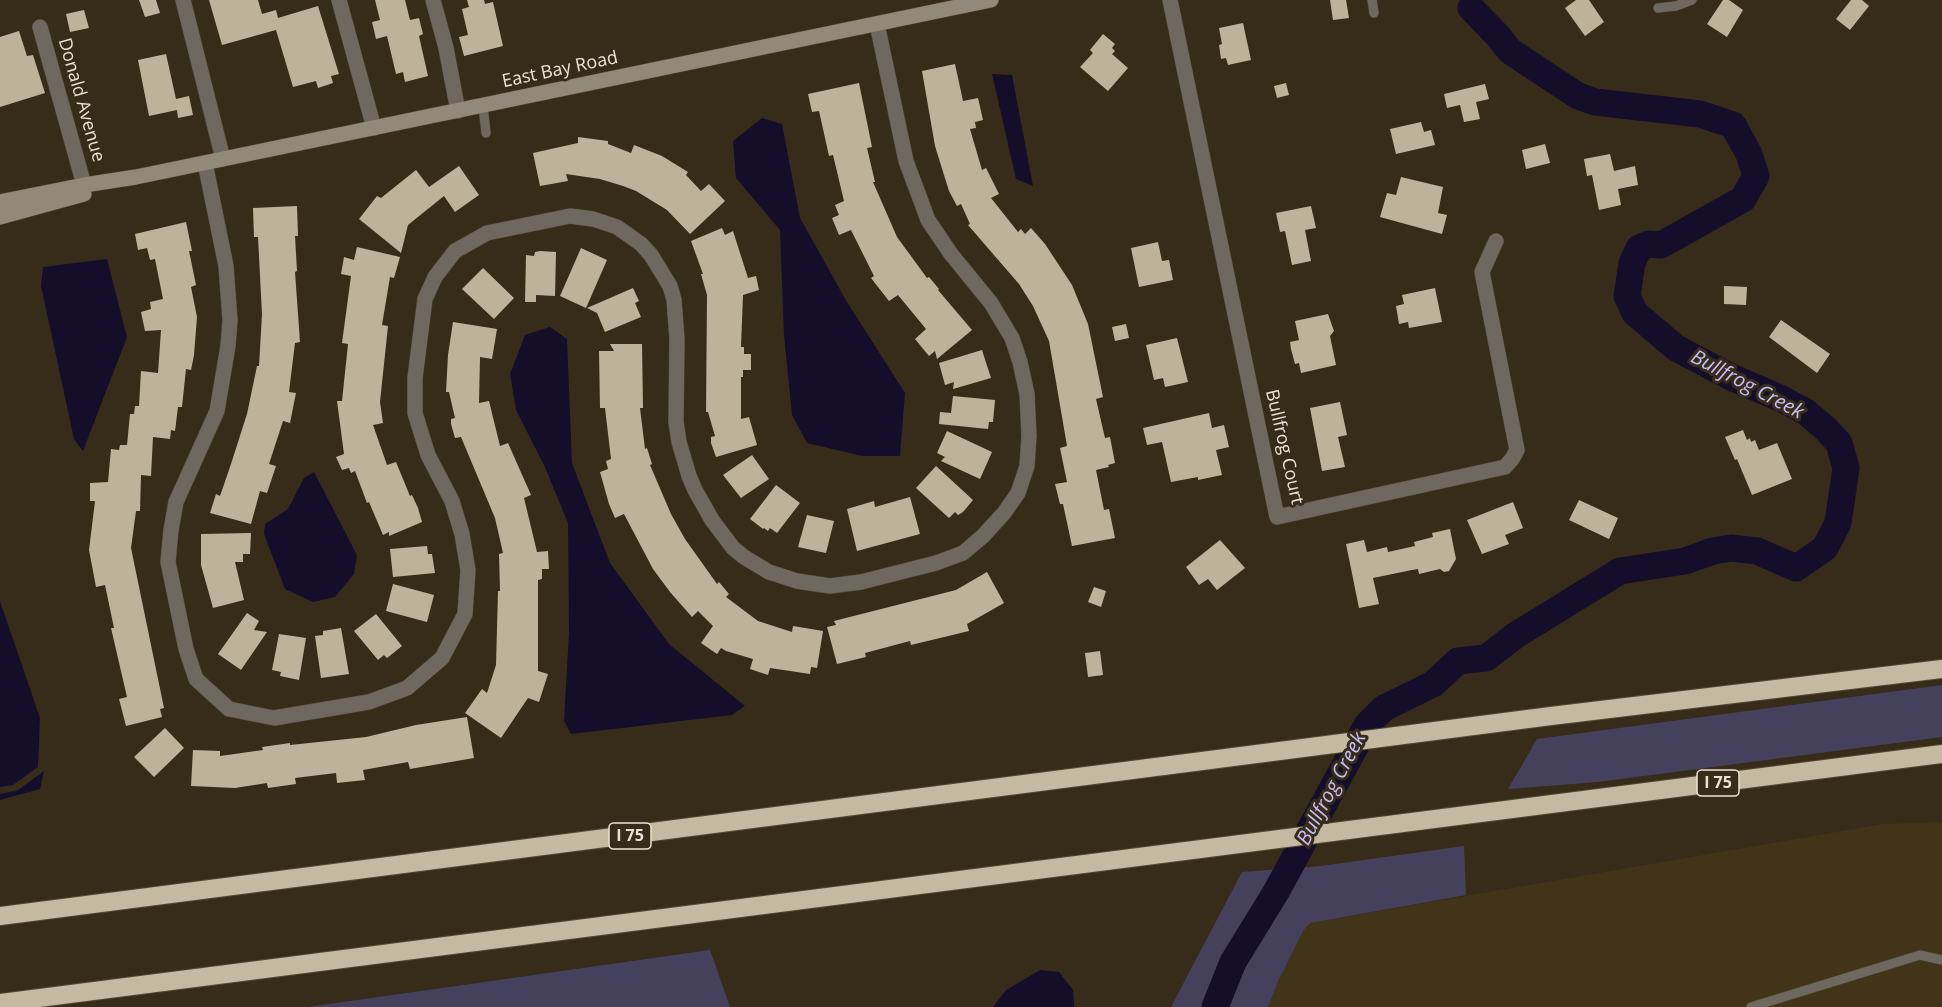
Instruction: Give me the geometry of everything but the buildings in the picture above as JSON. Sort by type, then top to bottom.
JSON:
[{"type":"highway","name":"I 75","points":[[0,916],[1551,716],[1942,669]]},
{"type":"highway","name":"I 75","points":[[0,1003],[1942,754]]},
{"type":"street","points":[[183,0],[224,159]]},
{"type":"street","points":[[339,0],[374,128]]},
{"type":"street","points":[[433,0],[459,111]]},
{"type":"street","name":"East Bay Road","points":[[0,202],[206,163],[991,0]]},
{"type":"street","name":"Bullfrog Court","points":[[1170,0],[1277,517],[1505,467],[1512,459],[1516,450],[1482,272],[1496,241]]},
{"type":"street","points":[[206,163],[226,266],[230,320],[217,411],[177,502],[171,530],[168,562],[186,649],[196,679],[229,709],[274,718],[369,702],[407,688],[442,658],[465,614],[468,570],[462,534],[452,501],[428,455],[415,413],[415,378],[425,299],[435,277],[455,251],[487,233],[570,216],[600,221],[617,227],[641,244],[651,255],[665,276],[674,300],[677,339],[676,422],[689,476],[708,513],[733,548],[763,569],[797,581],[830,586],[861,582],[936,563],[963,553],[1004,513],[1018,493],[1027,466],[1029,436],[1027,394],[1020,362],[1012,338],[991,303],[951,254],[928,220],[906,161],[877,24]]},
{"type":"street","name":"Donald Avenue","points":[[40,27],[84,185]]},
{"type":"street","name":"East Bay Road","points":[[0,217],[136,177]]},
{"type":"lane","points":[[1372,0],[1374,13]]},
{"type":"lane","points":[[1658,8],[1676,6],[1692,0]]},
{"type":"lane","points":[[483,106],[486,133]]},
{"type":"lane","points":[[1751,1007],[1920,956],[1942,960]]},
{"type":"shaded area","points":[[992,74],[1012,75],[1033,186],[1016,179]]},
{"type":"shaded area","points":[[762,118],[782,124],[800,218],[847,302],[905,393],[900,456],[862,456],[807,443],[792,415],[784,335],[780,230],[736,178],[733,141]]},
{"type":"shaded area","points":[[107,259],[127,337],[83,451],[74,439],[41,286],[43,267]]},
{"type":"shaded area","points":[[550,327],[567,339],[572,463],[610,563],[669,644],[745,706],[732,715],[571,734],[564,721],[569,633],[568,523],[544,465],[516,410],[510,374],[525,335]]},
{"type":"shaded area","points":[[314,472],[357,555],[354,574],[335,597],[313,602],[285,589],[264,534],[265,524],[288,509],[304,478]]},
{"type":"shaded area","points":[[0,601],[40,718],[38,767],[13,785],[0,787]]},
{"type":"shaded area","points":[[1942,685],[1942,737],[1598,782],[1508,789],[1537,739]]},
{"type":"shaded area","points":[[44,771],[40,789],[0,800],[0,794],[18,790]]},
{"type":"shaded area","points":[[1942,822],[1942,1007],[1268,1007],[1303,931],[1310,923],[1883,824]]},
{"type":"shaded area","points":[[1464,846],[1466,895],[1310,923],[1303,931],[1268,1007],[1171,1007],[1242,872],[1321,866]]},
{"type":"shaded area","points":[[710,950],[730,1007],[308,1007]]},
{"type":"shaded area","points":[[1040,970],[1059,972],[1073,990],[1074,1007],[993,1007],[1006,990]]},
{"type":"waterway","name":"Bullfrog Creek","points":[[1215,1007],[1233,962],[1276,892],[1367,725],[1384,708],[1433,684],[1458,661],[1486,658],[1516,635],[1620,571],[1685,561],[1713,551],[1731,548],[1757,551],[1796,568],[1825,548],[1838,523],[1846,468],[1839,443],[1826,429],[1806,412],[1782,399],[1731,377],[1676,348],[1635,313],[1627,296],[1632,263],[1639,248],[1649,244],[1661,245],[1743,199],[1756,176],[1749,154],[1733,125],[1700,114],[1595,102],[1578,96],[1510,51],[1471,8]]}]
